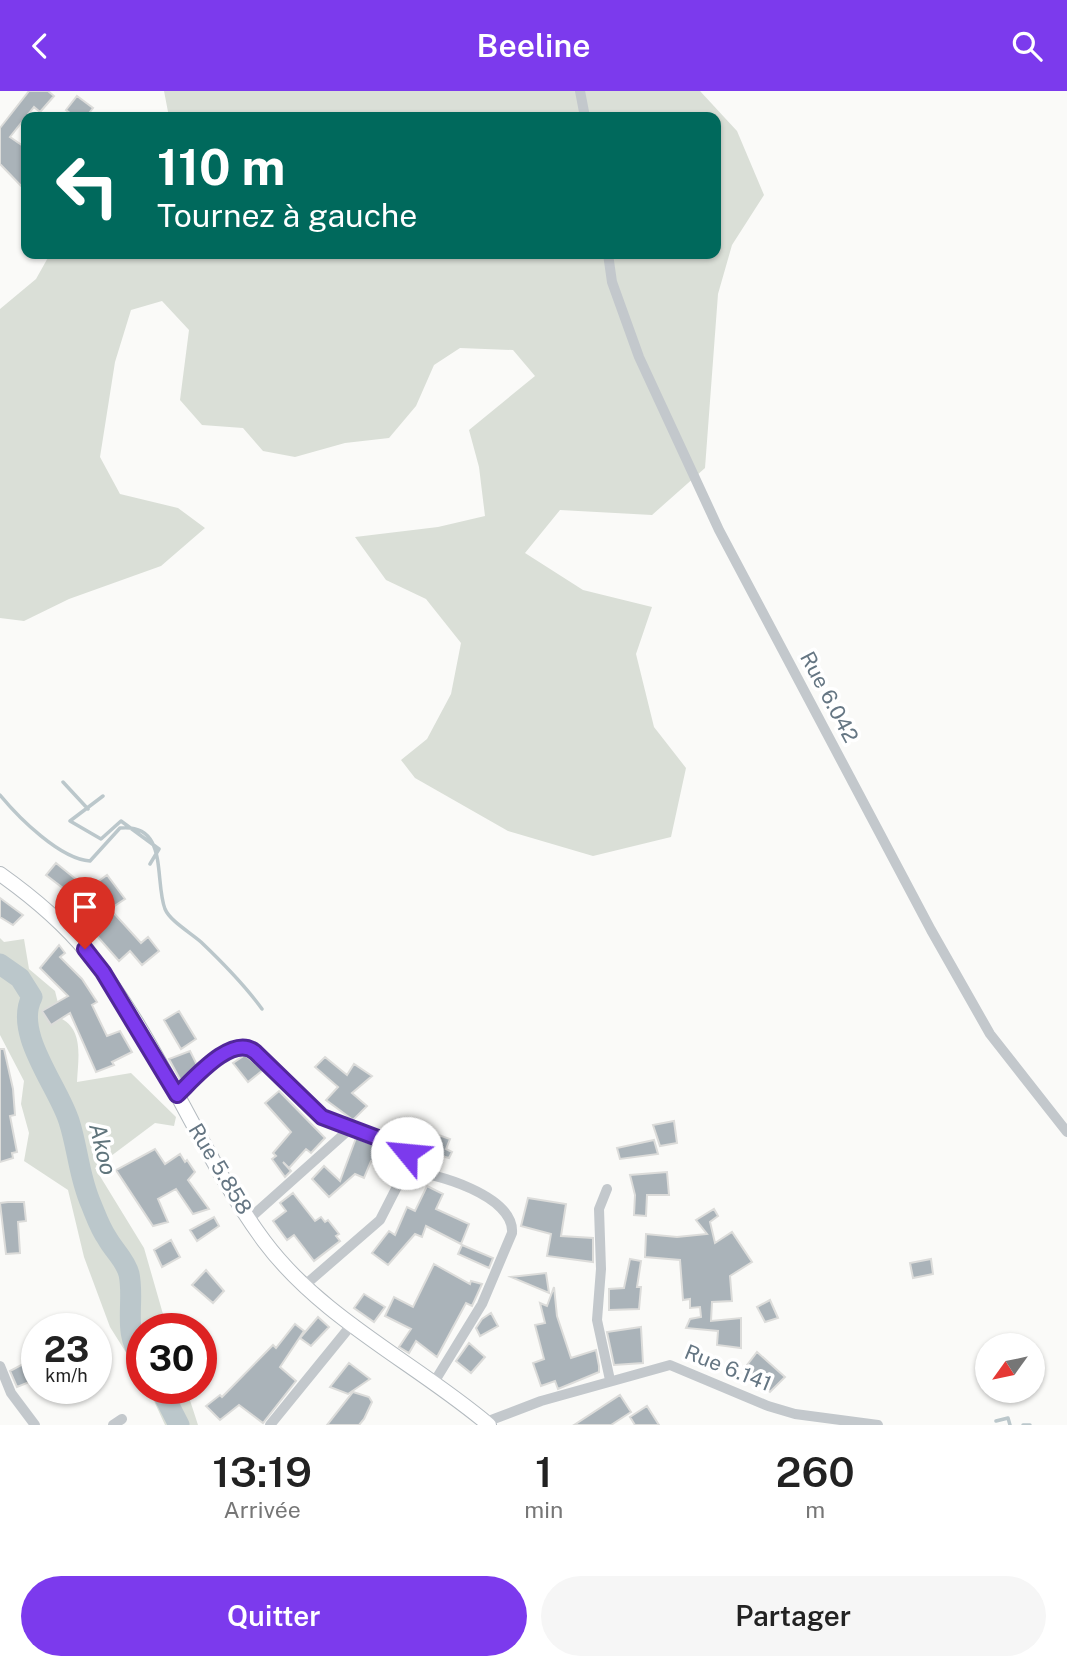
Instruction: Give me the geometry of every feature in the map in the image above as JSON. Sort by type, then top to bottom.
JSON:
[{"type":"street","points":[[580,91],[583,112]]},
{"type":"street","name":"Rue 6.042","points":[[609,259],[612,282],[639,357],[726,542],[931,930],[990,1034],[1067,1132]]},
{"type":"street","name":"Rue 5.858","points":[[0,874],[63,926],[103,972],[264,1241],[305,1285],[488,1424]]},
{"type":"street","points":[[177,1095],[209,1064],[233,1049],[245,1047],[255,1052],[317,1113],[404,1148],[408,1158],[405,1171],[380,1220],[305,1285]]},
{"type":"street","points":[[250,1219],[352,1127]]},
{"type":"street","points":[[405,1171],[419,1172],[475,1190],[512,1222],[512,1233],[482,1304],[433,1384]]},
{"type":"street","points":[[607,1189],[599,1209],[601,1269],[597,1320],[610,1380]]},
{"type":"street","points":[[270,1425],[353,1323]]},
{"type":"street","name":"Rue 6.141","points":[[488,1424],[610,1380],[663,1365],[678,1366],[750,1400],[795,1414],[878,1425]]},
{"type":"street","points":[[0,1366],[3,1385],[36,1425]]},
{"type":"street","points":[[795,1414],[819,1425]]},
{"type":"shaded area","points":[[164,91],[700,91],[719,112],[168,112]]},
{"type":"shaded area","points":[[721,114],[737,131],[764,195],[732,245],[718,294],[705,468],[652,515],[560,510],[525,553],[583,590],[652,607],[636,654],[654,727],[686,768],[671,837],[593,856],[508,831],[415,778],[401,760],[427,739],[451,694],[461,643],[426,599],[386,580],[355,537],[438,527],[485,516],[479,467],[469,430],[535,376],[513,350],[460,348],[434,365],[416,406],[389,438],[345,443],[295,457],[263,451],[243,428],[202,425],[180,400],[189,330],[162,301],[131,310],[115,362],[100,457],[120,494],[178,508],[205,528],[161,566],[69,599],[24,621],[0,618],[0,309],[36,279],[47,259],[721,259]]},
{"type":"shaded area","points":[[0,938],[4,942],[24,939],[29,969],[55,991],[62,1019],[69,1024],[77,1038],[77,1082],[131,1073],[176,1117],[174,1126],[155,1123],[95,1168],[144,1248],[163,1313],[126,1313],[126,1352],[112,1330],[112,1313],[105,1313],[84,1257],[68,1190],[24,1161],[29,1133],[21,1104],[24,1081],[0,1035]]},
{"type":"shaded area","points":[[155,1404],[191,1404],[198,1425],[165,1425]]},
{"type":"building","points":[[29,91],[48,91],[54,96],[40,112],[34,107],[30,112],[21,112],[21,123],[10,137],[21,145],[21,186],[0,164],[0,128]]},
{"type":"building","points":[[77,96],[93,108],[90,112],[66,110]]},
{"type":"building","points":[[56,863],[88,889],[107,875],[125,899],[110,909],[141,943],[148,937],[159,951],[142,965],[130,951],[119,961],[90,928],[86,931],[57,904],[68,892],[46,875]]},
{"type":"building","points":[[0,898],[23,915],[13,925],[0,917]]},
{"type":"building","points":[[59,945],[65,953],[60,957],[82,979],[97,1002],[92,1005],[107,1036],[120,1031],[132,1052],[112,1062],[114,1065],[96,1072],[70,1013],[51,1025],[42,1011],[68,996],[40,968]]},
{"type":"building","points":[[179,1011],[196,1039],[181,1049],[164,1020]]},
{"type":"building","points":[[0,1049],[4,1049],[13,1089],[15,1115],[10,1116],[17,1152],[12,1153],[13,1158],[0,1162]]},
{"type":"building","points":[[190,1051],[197,1065],[181,1081],[169,1059]]},
{"type":"building","points":[[245,1055],[263,1070],[248,1082],[233,1063]]},
{"type":"building","points":[[325,1057],[347,1075],[354,1064],[372,1076],[352,1093],[367,1106],[353,1120],[326,1100],[338,1087],[315,1067]]},
{"type":"building","points":[[279,1091],[325,1138],[311,1153],[306,1149],[289,1168],[283,1162],[291,1171],[285,1177],[272,1159],[276,1156],[273,1153],[291,1132],[265,1103]]},
{"type":"building","points":[[674,1121],[677,1143],[660,1146],[653,1125]]},
{"type":"building","points":[[406,1131],[430,1142],[433,1133],[450,1139],[446,1149],[452,1152],[449,1158],[412,1148],[402,1139]]},
{"type":"building","points":[[356,1138],[399,1155],[396,1173],[371,1161],[364,1178],[355,1174],[329,1197],[312,1179],[324,1166],[340,1181]]},
{"type":"building","points":[[654,1140],[658,1154],[620,1159],[617,1148]]},
{"type":"building","points":[[155,1149],[165,1164],[180,1154],[185,1162],[187,1160],[195,1172],[188,1180],[209,1209],[193,1214],[176,1189],[158,1199],[168,1222],[153,1226],[116,1170]]},
{"type":"building","points":[[667,1172],[669,1195],[647,1195],[646,1216],[634,1215],[635,1195],[630,1175]]},
{"type":"building","points":[[427,1186],[443,1194],[436,1209],[469,1224],[461,1244],[426,1226],[422,1237],[415,1234],[388,1265],[372,1253],[389,1231],[395,1235],[407,1207],[415,1211]]},
{"type":"building","points":[[293,1193],[315,1221],[321,1217],[325,1222],[328,1220],[339,1234],[336,1236],[340,1241],[314,1261],[294,1235],[287,1240],[273,1221],[286,1211],[280,1203]]},
{"type":"building","points":[[528,1198],[566,1204],[561,1236],[593,1238],[593,1262],[547,1256],[551,1234],[521,1226]]},
{"type":"building","points":[[24,1202],[26,1221],[18,1222],[20,1253],[6,1254],[0,1203]]},
{"type":"building","points":[[714,1209],[718,1216],[710,1222],[715,1243],[732,1232],[752,1262],[730,1276],[732,1301],[712,1302],[711,1321],[741,1318],[741,1348],[717,1345],[718,1331],[686,1328],[690,1319],[701,1317],[700,1307],[690,1308],[690,1299],[683,1300],[680,1260],[645,1257],[646,1234],[677,1237],[707,1234],[696,1220]]},
{"type":"building","points":[[214,1217],[219,1226],[197,1241],[190,1230]]},
{"type":"building","points":[[171,1240],[180,1257],[162,1267],[154,1250]]},
{"type":"building","points":[[462,1245],[493,1258],[489,1268],[458,1254]]},
{"type":"building","points":[[630,1259],[641,1261],[637,1287],[641,1287],[639,1309],[609,1310],[609,1289],[624,1288]]},
{"type":"building","points":[[931,1259],[933,1274],[913,1278],[910,1263]]},
{"type":"building","points":[[434,1264],[470,1284],[471,1281],[482,1284],[472,1306],[466,1303],[437,1357],[416,1341],[409,1353],[399,1347],[411,1329],[385,1316],[394,1297],[413,1307]]},
{"type":"building","points":[[206,1270],[224,1291],[213,1303],[192,1285]]},
{"type":"building","points":[[546,1273],[549,1293],[511,1277]]},
{"type":"building","points":[[554,1287],[557,1316],[571,1358],[596,1350],[599,1366],[599,1372],[558,1389],[555,1381],[541,1386],[533,1363],[544,1359],[535,1325],[545,1323],[540,1303],[547,1306]]},
{"type":"building","points":[[364,1294],[385,1307],[374,1322],[354,1308]]},
{"type":"building","points":[[770,1300],[778,1318],[765,1322],[757,1307]]},
{"type":"building","points":[[491,1313],[498,1326],[480,1336],[476,1328],[482,1319]]},
{"type":"building","points":[[318,1317],[329,1327],[311,1346],[300,1338]]},
{"type":"building","points":[[295,1324],[304,1331],[280,1367],[296,1381],[263,1423],[239,1405],[220,1420],[206,1406],[217,1404],[217,1397],[220,1395],[222,1397],[273,1345],[276,1348]]},
{"type":"building","points":[[641,1327],[643,1363],[614,1365],[607,1332]]},
{"type":"building","points":[[469,1343],[485,1357],[471,1373],[456,1361]]},
{"type":"building","points":[[757,1352],[785,1377],[770,1392],[744,1369]]},
{"type":"building","points":[[349,1363],[370,1379],[348,1394],[330,1387]]},
{"type":"building","points":[[21,1365],[21,1385],[17,1387],[10,1371]]},
{"type":"building","points":[[353,1392],[369,1397],[372,1402],[364,1419],[359,1425],[327,1425]]},
{"type":"building","points":[[620,1395],[631,1412],[611,1425],[574,1425]]},
{"type":"building","points":[[647,1406],[659,1425],[635,1425],[630,1417]]},
{"type":"waterway","points":[[63,782],[88,809]]},
{"type":"waterway","name":"Akoo","points":[[0,795],[41,836],[78,859],[90,861],[120,828],[136,829],[146,834],[157,856],[165,909],[225,966],[262,1009]]},
{"type":"waterway","points":[[103,796],[70,821],[101,839],[121,821],[159,849],[150,864]]},
{"type":"waterway","name":"Akoo","points":[[0,964],[20,978],[32,997],[28,1011],[32,1043],[69,1121],[84,1184],[96,1217],[129,1274],[130,1313]]},
{"type":"waterway","name":"Akoo","points":[[168,1404],[179,1425]]},
{"type":"waterway","points":[[996,1421],[1008,1418],[1010,1425]]},
{"type":"waterway","points":[[1023,1425],[1030,1425]]},
{"type":"route","points":[[85,949],[103,972],[177,1095],[209,1064],[233,1049],[251,1048],[322,1117],[404,1148],[407,1153]]}]
